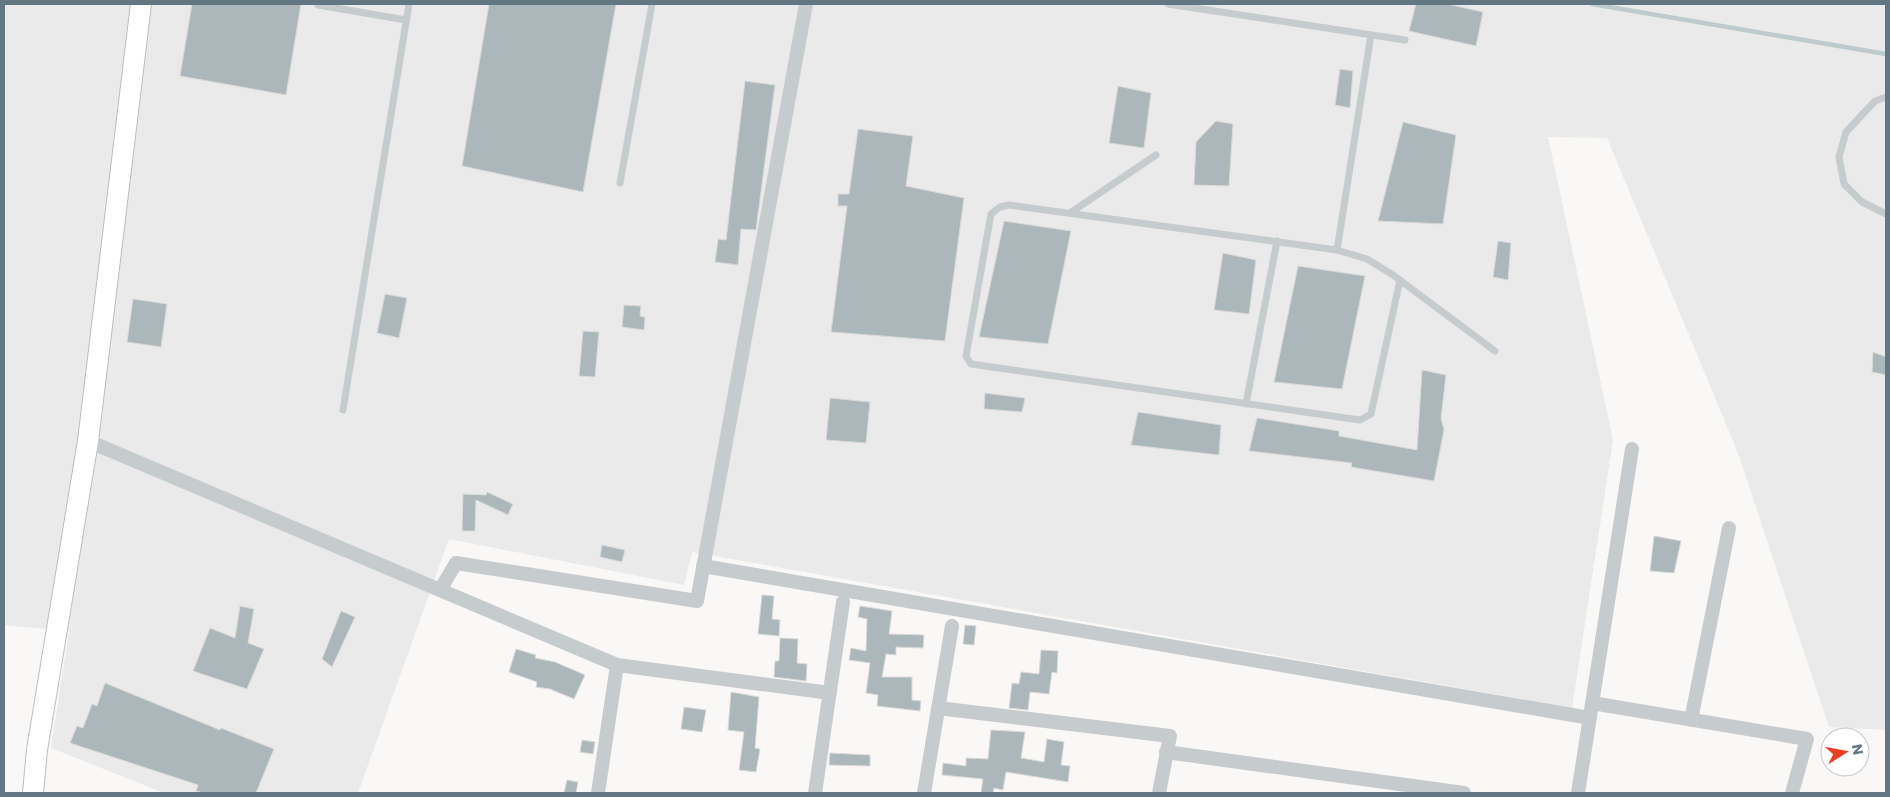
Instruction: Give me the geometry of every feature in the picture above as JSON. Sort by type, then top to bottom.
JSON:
[{"type":"street","points":[[33,793],[37,750],[88,440],[141,4]]},
{"type":"street","points":[[440,590],[456,563],[697,601],[806,4]]},
{"type":"street","points":[[88,440],[617,664],[830,693]]},
{"type":"street","points":[[1578,793],[1632,449]]},
{"type":"street","points":[[1691,720],[1729,528]]},
{"type":"street","points":[[703,566],[1590,718]]},
{"type":"street","points":[[815,793],[843,602]]},
{"type":"street","points":[[924,793],[952,626]]},
{"type":"street","points":[[598,793],[617,664]]},
{"type":"street","points":[[1592,703],[1807,739],[1792,793]]},
{"type":"street","points":[[938,708],[1170,736],[1159,793]]},
{"type":"street","points":[[1166,752],[1464,793]]},
{"type":"lane","points":[[343,410],[409,4]]},
{"type":"lane","points":[[620,183],[652,4]]},
{"type":"lane","points":[[1168,4],[1405,40]]},
{"type":"lane","points":[[318,5],[406,20]]},
{"type":"lane","points":[[1338,250],[1371,35]]},
{"type":"lane","points":[[1886,97],[1875,101],[1846,132],[1839,157],[1844,184],[1862,202],[1886,214]]},
{"type":"lane","points":[[1070,213],[1156,155]]},
{"type":"lane","points":[[1400,280],[1372,414],[1360,420],[970,364],[966,356],[991,214],[1000,207],[1009,205],[1338,250],[1367,259],[1400,280],[1495,351]]},
{"type":"lane","points":[[1246,404],[1277,241]]},
{"type":"shaded area","points":[[4,4],[1886,4],[1886,730],[1870,729],[1870,727],[1829,727],[1738,453],[1607,138],[1548,137],[1613,440],[1572,708],[692,552],[684,585],[449,539],[358,793],[164,793],[51,748],[69,631],[4,625]]},
{"type":"building","points":[[192,4],[301,4],[286,95],[180,76]]},
{"type":"building","points":[[489,4],[616,4],[583,192],[462,166]]},
{"type":"building","points":[[1416,4],[1447,4],[1483,12],[1476,46],[1409,31]]},
{"type":"building","points":[[1340,69],[1353,71],[1350,108],[1335,105]]},
{"type":"building","points":[[745,81],[775,85],[756,230],[741,229],[738,265],[715,262],[718,239],[726,240]]},
{"type":"building","points":[[1118,86],[1151,93],[1144,148],[1109,143]]},
{"type":"building","points":[[1216,121],[1233,124],[1229,186],[1194,185],[1196,142]]},
{"type":"building","points":[[1403,122],[1456,135],[1443,224],[1378,221]]},
{"type":"building","points":[[858,129],[913,136],[906,186],[964,198],[945,341],[831,332],[847,206],[838,206],[838,194],[849,194]]},
{"type":"building","points":[[1004,221],[1071,231],[1048,344],[979,337]]},
{"type":"building","points":[[1498,241],[1511,243],[1508,280],[1493,277]]},
{"type":"building","points":[[1223,253],[1256,260],[1249,314],[1214,310]]},
{"type":"building","points":[[1298,266],[1365,276],[1342,389],[1274,382]]},
{"type":"building","points":[[385,294],[407,298],[399,338],[377,333]]},
{"type":"building","points":[[133,299],[167,304],[161,347],[127,342]]},
{"type":"building","points":[[624,305],[641,306],[640,316],[645,317],[644,330],[622,327]]},
{"type":"building","points":[[583,331],[599,332],[595,377],[579,376]]},
{"type":"building","points":[[1873,352],[1886,357],[1886,375],[1872,372]]},
{"type":"building","points":[[1422,370],[1446,375],[1441,418],[1444,430],[1434,481],[1351,467],[1352,463],[1249,451],[1257,418],[1339,431],[1339,436],[1417,450]]},
{"type":"building","points":[[985,393],[1025,398],[1022,412],[984,409]]},
{"type":"building","points":[[830,398],[870,402],[866,443],[826,440]]},
{"type":"building","points":[[1138,412],[1221,425],[1219,455],[1131,445]]},
{"type":"building","points":[[487,492],[513,504],[508,515],[476,500],[475,531],[462,531],[463,494],[486,495]]},
{"type":"building","points":[[1654,536],[1681,541],[1674,573],[1650,571]]},
{"type":"building","points":[[602,545],[625,550],[622,562],[600,557]]},
{"type":"building","points":[[762,595],[774,596],[772,619],[780,620],[779,636],[758,634]]},
{"type":"building","points":[[240,606],[254,609],[248,643],[264,649],[247,689],[193,671],[210,628],[235,638]]},
{"type":"building","points":[[860,606],[892,611],[889,634],[924,635],[923,648],[896,647],[896,655],[886,654],[882,677],[912,677],[912,700],[921,701],[920,711],[877,706],[878,695],[866,693],[870,663],[849,660],[851,648],[866,651],[867,619],[858,617]]},
{"type":"building","points":[[341,611],[355,617],[332,667],[322,659]]},
{"type":"building","points":[[965,625],[976,626],[974,645],[963,644]]},
{"type":"building","points":[[780,638],[798,639],[797,663],[807,664],[806,681],[774,677],[775,661],[779,661]]},
{"type":"building","points":[[516,649],[536,655],[535,658],[555,662],[585,675],[574,699],[550,689],[536,687],[537,682],[509,672]]},
{"type":"building","points":[[1041,650],[1058,651],[1057,673],[1052,672],[1049,694],[1030,692],[1028,710],[1009,708],[1012,683],[1019,684],[1021,672],[1039,674]]},
{"type":"building","points":[[105,683],[220,730],[221,728],[274,749],[256,793],[204,793],[196,791],[198,785],[70,743],[77,726],[83,728],[92,704],[97,706]]},
{"type":"building","points":[[731,692],[759,697],[755,748],[760,749],[756,772],[739,770],[744,732],[728,730]]},
{"type":"building","points":[[684,707],[706,710],[702,732],[681,729]]},
{"type":"building","points":[[991,730],[1025,732],[1021,758],[1044,762],[1047,739],[1064,742],[1061,765],[1070,766],[1068,782],[1006,772],[1003,790],[994,788],[993,793],[981,793],[983,779],[942,775],[943,763],[966,766],[966,758],[988,759]]},
{"type":"building","points":[[582,740],[595,742],[593,754],[580,752]]},
{"type":"building","points":[[830,753],[870,755],[870,766],[829,765]]},
{"type":"building","points":[[567,780],[578,782],[576,793],[564,793]]},
{"type":"waterway","points":[[1592,4],[1886,54]]}]
